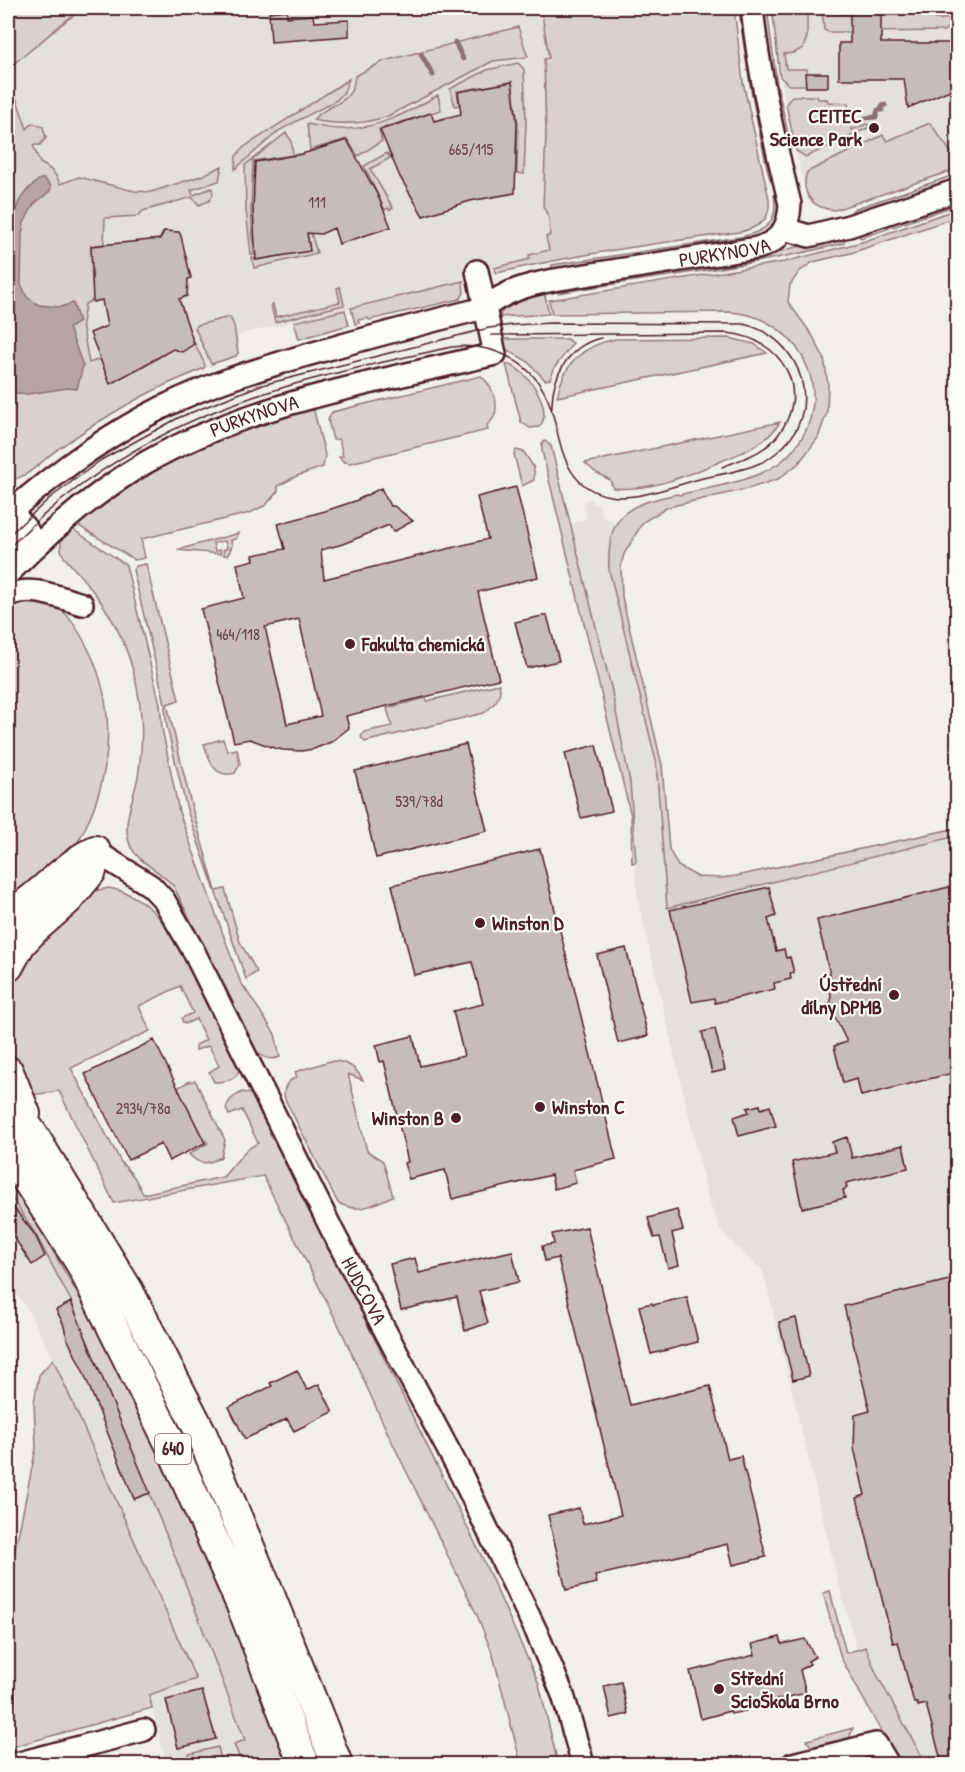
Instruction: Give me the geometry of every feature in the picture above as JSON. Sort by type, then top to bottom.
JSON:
[{"type":"highway","points":[[8,916],[24,907],[54,883],[73,863],[95,851]]},
{"type":"highway","points":[[8,966],[27,937],[68,898],[91,871],[95,851]]},
{"type":"highway","points":[[8,1072],[34,1137]]},
{"type":"highway","name":"640","points":[[8,1099],[34,1137],[128,1291],[201,1432],[337,1764]]},
{"type":"highway","name":"640","points":[[8,1150],[81,1263],[171,1445],[241,1603],[304,1764]]},
{"type":"street","name":"PURKYŇOVA","points":[[11,519],[40,487],[115,434],[167,405],[258,369],[484,308],[501,295],[547,281],[757,248],[777,239],[785,229],[790,204],[770,123],[752,8]]},
{"type":"street","name":"PURKYŇOVA","points":[[785,229],[809,236],[849,226],[957,190]]},
{"type":"street","name":"PURKYŇOVA","points":[[8,574],[66,519],[105,490],[145,463],[211,431],[250,416],[315,397],[495,354],[477,271]]},
{"type":"street","points":[[11,519],[13,543],[35,546]]},
{"type":"street","points":[[8,595],[18,591],[34,590],[82,604]]},
{"type":"street","name":"HUDCOVA","points":[[95,851],[151,886],[164,900],[193,950],[335,1236],[460,1474],[537,1633],[563,1695],[583,1764]]},
{"type":"street","points":[[16,1764],[144,1730]]},
{"type":"street","points":[[793,1764],[876,1744],[888,1764]]},
{"type":"shaded area","points":[[8,8],[85,8],[8,67]]},
{"type":"shaded area","points":[[85,8],[542,8],[550,60],[549,218],[555,260],[237,335],[239,348],[236,356],[161,387],[120,408],[51,453],[21,477],[8,479],[8,67],[27,56],[68,17]]},
{"type":"shaded area","points":[[541,8],[734,8],[743,82],[769,199],[766,218],[753,228],[740,232],[587,255],[497,273],[494,268],[530,259],[529,255],[549,250],[546,237],[550,235],[549,218],[543,206],[546,134],[544,59],[549,58]]},
{"type":"shaded area","points":[[739,8],[743,8],[775,181],[771,181],[769,176],[760,134]]},
{"type":"shaded area","points":[[762,8],[767,8],[777,84],[788,133],[785,137],[772,84]]},
{"type":"shaded area","points":[[772,8],[795,8],[795,11],[807,11],[807,37],[803,48],[794,53],[784,54],[786,69],[807,69],[806,85],[789,85],[780,77]]},
{"type":"shaded area","name":"CEITEC Science Park","points":[[779,8],[957,8],[957,169],[835,210],[820,208],[813,202],[807,195],[803,182],[780,77]]},
{"type":"shaded area","points":[[822,8],[838,8],[838,14],[852,14],[852,32],[824,30]]},
{"type":"shaded area","points":[[935,13],[935,19],[949,19],[949,26],[944,31],[866,32],[874,14]]},
{"type":"shaded area","points":[[518,27],[528,57],[493,61],[379,119],[351,123],[313,120],[318,114],[349,94],[355,76],[384,61]]},
{"type":"shaded area","points":[[518,63],[524,69],[526,121],[524,174],[517,173],[518,123],[512,82],[457,91],[459,105],[455,106],[450,89],[487,70]]},
{"type":"shaded area","points":[[8,74],[27,129],[32,123],[43,127],[46,138],[40,145],[33,145],[40,163],[52,171],[60,184],[79,177],[134,191],[151,192],[201,176],[222,166],[219,181],[191,190],[193,195],[212,188],[213,194],[209,201],[199,205],[192,197],[143,211],[138,216],[105,218],[104,244],[91,246],[93,300],[85,304],[82,324],[89,363],[100,359],[110,383],[152,362],[176,346],[193,345],[194,342],[205,365],[204,368],[121,408],[58,449],[28,473],[14,479],[8,479]]},
{"type":"shaded area","points":[[349,79],[344,92],[337,100],[280,130],[235,169],[236,156],[244,147]]},
{"type":"shaded area","points":[[438,95],[441,110],[379,129],[382,141],[358,156],[347,139],[310,150],[307,124],[336,129],[366,127],[403,114]]},
{"type":"shaded area","points":[[792,96],[817,96],[818,99],[827,99],[828,102],[848,103],[852,130],[866,124],[872,126],[806,157],[796,151],[786,104]]},
{"type":"shaded area","points":[[930,123],[953,155],[957,169],[835,210],[820,207],[807,193],[805,180],[807,172],[883,135],[887,141]]},
{"type":"shaded area","points":[[286,133],[291,140],[293,155],[253,161],[251,210],[254,255],[251,255],[246,210],[245,165]]},
{"type":"shaded area","points":[[387,153],[390,158],[370,169],[393,208],[385,210],[364,166]]},
{"type":"shaded area","points":[[957,174],[957,180],[852,216],[851,212],[854,209]]},
{"type":"shaded area","points":[[40,179],[44,179],[51,186],[50,191],[34,204],[24,223],[21,284],[27,297],[39,305],[61,307],[73,303],[79,322],[69,328],[83,366],[77,389],[68,388],[28,394],[8,392],[8,225],[23,195]]},
{"type":"shaded area","points":[[778,191],[777,217],[771,228],[760,237],[551,271],[552,265],[749,235],[763,229],[772,219],[774,195]]},
{"type":"shaded area","points":[[957,199],[957,205],[861,238],[856,233]]},
{"type":"shaded area","points":[[957,209],[957,217],[851,253],[813,262],[799,272],[790,285],[788,302],[812,335],[824,358],[828,384],[827,412],[818,438],[798,464],[778,479],[751,488],[668,507],[643,522],[624,554],[621,565],[622,597],[662,765],[669,849],[678,866],[698,877],[721,878],[957,828],[957,836],[667,908],[656,761],[609,570],[612,536],[616,524],[623,515],[645,502],[748,478],[783,460],[801,439],[811,416],[813,392],[808,369],[797,348],[780,330],[758,318],[731,312],[552,314],[549,300],[784,262],[862,242]]},
{"type":"shaded area","points":[[311,233],[317,253],[254,268],[252,258],[255,260],[310,251],[307,234]]},
{"type":"shaded area","points":[[845,236],[844,243],[773,259],[558,293],[555,289],[741,260]]},
{"type":"shaded area","points":[[463,281],[464,293],[460,299],[369,320],[368,318],[358,320],[359,323],[355,324],[351,308]]},
{"type":"shaded area","points":[[340,287],[344,305],[275,322],[271,305],[273,304],[276,317],[340,302],[337,288]]},
{"type":"shaded area","points":[[544,291],[549,314],[499,317],[502,311],[512,303]]},
{"type":"shaded area","points":[[345,310],[349,325],[299,339],[294,322]]},
{"type":"shaded area","points":[[230,317],[234,326],[238,353],[236,356],[211,364],[195,328],[198,325]]},
{"type":"shaded area","points":[[729,338],[754,344],[767,353],[557,397],[564,375],[576,358],[584,351],[604,342],[616,339]]},
{"type":"shaded area","points":[[500,339],[567,339],[573,343],[555,367],[550,379],[545,380],[527,361],[502,347]]},
{"type":"shaded area","points":[[506,364],[522,373],[536,390],[544,410],[543,420],[539,427],[530,428],[521,422]]},
{"type":"shaded area","points":[[481,376],[493,393],[496,407],[492,420],[487,425],[488,430],[350,463],[344,462],[339,457],[343,456],[339,439],[333,440],[328,420],[332,412]]},
{"type":"shaded area","points":[[312,403],[325,455],[323,467],[297,476],[278,486],[278,491],[266,505],[250,513],[141,539],[145,558],[135,560],[77,525],[73,519],[173,454]]},
{"type":"shaded area","points":[[780,422],[767,438],[748,450],[656,485],[627,489],[613,488],[610,480],[595,472],[585,463]]},
{"type":"shaded area","points":[[545,441],[551,446],[611,687],[630,782],[636,862],[632,863],[631,816],[542,451],[542,443]]},
{"type":"shaded area","points":[[516,450],[524,452],[534,468],[534,480],[522,486],[514,454]]},
{"type":"shaded area","points":[[592,499],[593,505],[599,503],[602,516],[615,524],[609,543],[609,570],[656,761],[667,907],[957,836],[957,1764],[906,1764],[867,1687],[837,1577],[763,1271],[721,1231],[709,1202],[637,896],[630,782],[611,687],[570,524],[587,519],[583,501]]},
{"type":"shaded area","points":[[71,528],[126,565],[160,704],[162,728],[179,812],[240,981],[275,1034],[280,1057],[272,1059],[264,1057],[252,1046],[174,887],[139,858],[131,847],[127,821],[138,776],[142,728],[136,681],[121,636],[109,615],[61,550],[61,535]]},
{"type":"shaded area","points":[[239,533],[236,539],[231,540],[232,546],[228,555],[224,555],[223,550],[227,548],[225,541],[213,543],[215,551],[220,550],[221,554],[177,550]]},
{"type":"shaded area","points":[[146,564],[179,700],[167,704],[192,808],[216,891],[225,889],[240,942],[257,972],[246,979],[187,810],[167,727],[164,699],[133,570],[136,566]]},
{"type":"shaded area","points":[[29,598],[48,603],[63,611],[84,641],[102,685],[108,731],[107,754],[97,800],[75,847],[65,859],[8,909],[8,602]]},
{"type":"shaded area","points":[[499,684],[499,697],[484,713],[365,742],[361,737],[364,732],[392,726],[387,708]]},
{"type":"shaded area","points":[[223,739],[227,751],[237,749],[240,764],[235,773],[217,771],[208,756],[204,744]]},
{"type":"shaded area","points":[[109,888],[136,898],[171,932],[240,1065],[239,1070],[232,1079],[214,1082],[209,1072],[219,1066],[209,1046],[196,1050],[196,1045],[206,1040],[196,1019],[185,1024],[182,1021],[182,1018],[193,1013],[180,986],[139,1006],[150,1031],[71,1068],[121,1162],[134,1177],[143,1194],[223,1177],[246,1150],[258,1143],[242,1110],[229,1115],[226,1109],[228,1103],[242,1092],[251,1094],[257,1100],[481,1555],[539,1684],[558,1764],[521,1764],[493,1655],[477,1615],[389,1436],[341,1330],[263,1176],[114,1203],[59,1091],[32,1095],[16,1072],[8,1049],[10,977],[19,960],[94,891]]},
{"type":"shaded area","points":[[330,1061],[350,1065],[363,1080],[348,1074],[367,1151],[383,1161],[393,1196],[366,1207],[353,1208],[338,1203],[284,1095],[288,1083],[297,1077],[295,1072]]},
{"type":"shaded area","points":[[195,1080],[225,1140],[221,1157],[208,1162],[197,1161],[189,1154],[208,1143],[204,1141],[177,1088]]},
{"type":"shaded area","points":[[8,1179],[42,1232],[148,1422],[230,1608],[288,1764],[242,1764],[234,1744],[245,1740],[174,1554],[71,1301],[36,1235],[8,1192]]},
{"type":"shaded area","points":[[8,1192],[36,1235],[71,1301],[174,1554],[245,1740],[234,1744],[242,1764],[148,1764],[165,1760],[149,1695],[196,1679],[53,1359],[30,1314],[8,1281]]},
{"type":"shaded area","points":[[53,1359],[196,1679],[149,1695],[152,1708],[8,1748],[8,1585],[36,1448],[34,1402],[39,1375]]},
{"type":"shaded area","points":[[830,1591],[846,1653],[866,1647],[876,1673],[926,1764],[899,1764],[841,1658],[823,1593]]},
{"type":"shaded area","points":[[853,1728],[848,1741],[815,1749],[807,1742],[807,1740]]},
{"type":"shaded area","points":[[218,1747],[222,1764],[191,1764],[189,1754]]},
{"type":"building","points":[[850,8],[881,8],[881,43],[957,43],[957,87],[908,108],[904,79],[839,79],[839,43],[850,43]]},
{"type":"building","points":[[287,10],[287,17],[313,15],[314,22],[349,20],[349,36],[271,42],[269,12]]},
{"type":"building","points":[[805,73],[828,73],[828,87],[806,87]]},
{"type":"building","points":[[512,82],[517,123],[515,193],[470,201],[423,216],[400,177],[380,130],[431,113],[434,121],[461,114],[458,92]]},
{"type":"building","points":[[347,140],[377,194],[391,227],[339,244],[334,228],[321,234],[307,233],[310,251],[256,260],[253,210],[255,162],[302,154]]},
{"type":"building","points":[[164,231],[179,232],[181,236],[191,278],[188,279],[187,296],[179,299],[194,344],[182,352],[173,349],[110,384],[90,333],[107,326],[102,300],[93,302],[91,246],[160,239]]},
{"type":"building","name":"Fakulta chemická","points":[[516,487],[538,577],[478,592],[499,679],[346,716],[349,728],[331,742],[314,749],[283,750],[250,739],[234,742],[201,609],[244,598],[237,564],[254,560],[253,555],[285,549],[278,524],[355,501],[381,488],[390,506],[394,506],[413,521],[393,532],[389,525],[343,544],[321,550],[324,579],[488,539],[477,497]],"holes":[[[299,619],[321,716],[287,724],[265,627]]]},
{"type":"building","points":[[547,615],[559,661],[527,668],[515,622]]},
{"type":"building","points":[[466,744],[487,831],[376,858],[355,771]]},
{"type":"building","points":[[596,745],[612,811],[581,818],[565,753]]},
{"type":"building","points":[[540,849],[616,1159],[573,1170],[576,1183],[554,1189],[551,1175],[452,1199],[445,1170],[409,1179],[404,1163],[408,1162],[384,1061],[380,1062],[376,1045],[413,1036],[420,1066],[464,1056],[453,1011],[483,1004],[472,962],[414,975],[392,885]]},
{"type":"building","name":"Ústřední dílny DPMB","points":[[957,885],[957,1072],[861,1096],[857,1079],[843,1083],[834,1046],[847,1042],[834,1015],[831,1015],[825,1006],[831,1003],[830,974],[817,920]]},
{"type":"building","points":[[769,887],[776,916],[768,919],[776,951],[784,949],[786,958],[790,957],[794,973],[790,974],[791,979],[774,983],[775,989],[715,1003],[714,998],[692,1002],[670,910]]},
{"type":"building","points":[[626,948],[648,1036],[618,1043],[597,955]]},
{"type":"building","points":[[715,1029],[725,1070],[712,1073],[702,1032]]},
{"type":"building","points":[[154,1040],[205,1143],[169,1161],[161,1144],[128,1160],[85,1074]]},
{"type":"building","points":[[760,1105],[761,1109],[770,1106],[776,1126],[739,1136],[734,1117],[749,1112],[747,1108]]},
{"type":"building","points":[[847,1137],[852,1158],[903,1145],[908,1168],[846,1183],[847,1188],[843,1190],[845,1198],[802,1208],[792,1162],[835,1152],[832,1142]]},
{"type":"building","points":[[8,1200],[35,1235],[45,1256],[32,1265],[8,1228]]},
{"type":"building","points":[[677,1210],[683,1230],[672,1233],[679,1265],[668,1268],[660,1237],[654,1238],[648,1218]]},
{"type":"building","points":[[587,1227],[630,1405],[710,1386],[728,1459],[741,1456],[766,1557],[733,1565],[728,1544],[595,1576],[597,1583],[566,1590],[548,1515],[579,1508],[583,1524],[621,1515],[558,1258],[545,1261],[542,1246],[554,1244],[552,1234]]},
{"type":"building","points":[[512,1251],[519,1282],[479,1291],[488,1323],[465,1331],[457,1297],[401,1310],[390,1264],[415,1258],[419,1273]]},
{"type":"building","points":[[957,1278],[957,1760],[942,1764],[926,1704],[918,1706],[914,1703],[898,1642],[893,1643],[857,1498],[865,1495],[854,1448],[855,1415],[870,1411],[844,1306]]},
{"type":"building","points":[[687,1297],[698,1342],[651,1354],[639,1306]]},
{"type":"building","points":[[71,1302],[150,1493],[134,1499],[56,1310]]},
{"type":"building","points":[[796,1318],[809,1376],[793,1380],[779,1322]]},
{"type":"building","points":[[297,1370],[307,1390],[319,1384],[333,1412],[294,1431],[287,1419],[245,1439],[229,1407],[272,1386],[270,1383]]},
{"type":"building","points":[[780,1637],[782,1644],[805,1639],[815,1657],[808,1661],[810,1664],[800,1670],[806,1693],[746,1707],[746,1711],[731,1714],[730,1711],[701,1719],[690,1671],[755,1655],[752,1644]]},
{"type":"building","points":[[621,1682],[628,1714],[611,1718],[604,1686]]},
{"type":"building","points":[[202,1691],[216,1739],[178,1748],[166,1700]]},
{"type":"waterway","points":[[455,42],[463,59]]},
{"type":"waterway","points":[[421,54],[433,75]]},
{"type":"waterway","points":[[865,118],[876,117],[878,110],[882,110],[882,106],[885,105]]},
{"type":"tram line","points":[[8,536],[50,498],[101,460],[180,417],[258,386],[489,328],[551,323],[743,324],[764,332],[781,344],[793,360],[801,379],[804,398],[801,418],[792,437],[766,460],[740,470],[644,494],[610,496],[582,484],[573,474],[562,449],[545,393],[525,368],[513,359],[484,348],[451,347],[302,382],[253,397],[185,424],[121,458],[91,478],[62,500],[8,549]]},
{"type":"tram line","points":[[491,335],[727,333],[746,337],[763,345],[776,355],[786,369],[791,384],[792,400],[788,418],[773,441],[752,455],[722,467]]},
{"type":"tram line","points":[[552,408],[555,385],[564,364],[580,348],[601,338]]},
{"type":"place","name":"CEITEC Science Park","points":[[874,128]]},
{"type":"place","name":"Fakulta chemická","points":[[350,644]]},
{"type":"place","name":"Winston D","points":[[480,923]]},
{"type":"place","name":"Ústřední dílny DPMB","points":[[894,995]]},
{"type":"place","name":"Winston C","points":[[540,1107]]},
{"type":"place","name":"Winston B","points":[[456,1118]]},
{"type":"place","name":"Střední ScioŠkola Brno","points":[[719,1689]]}]
